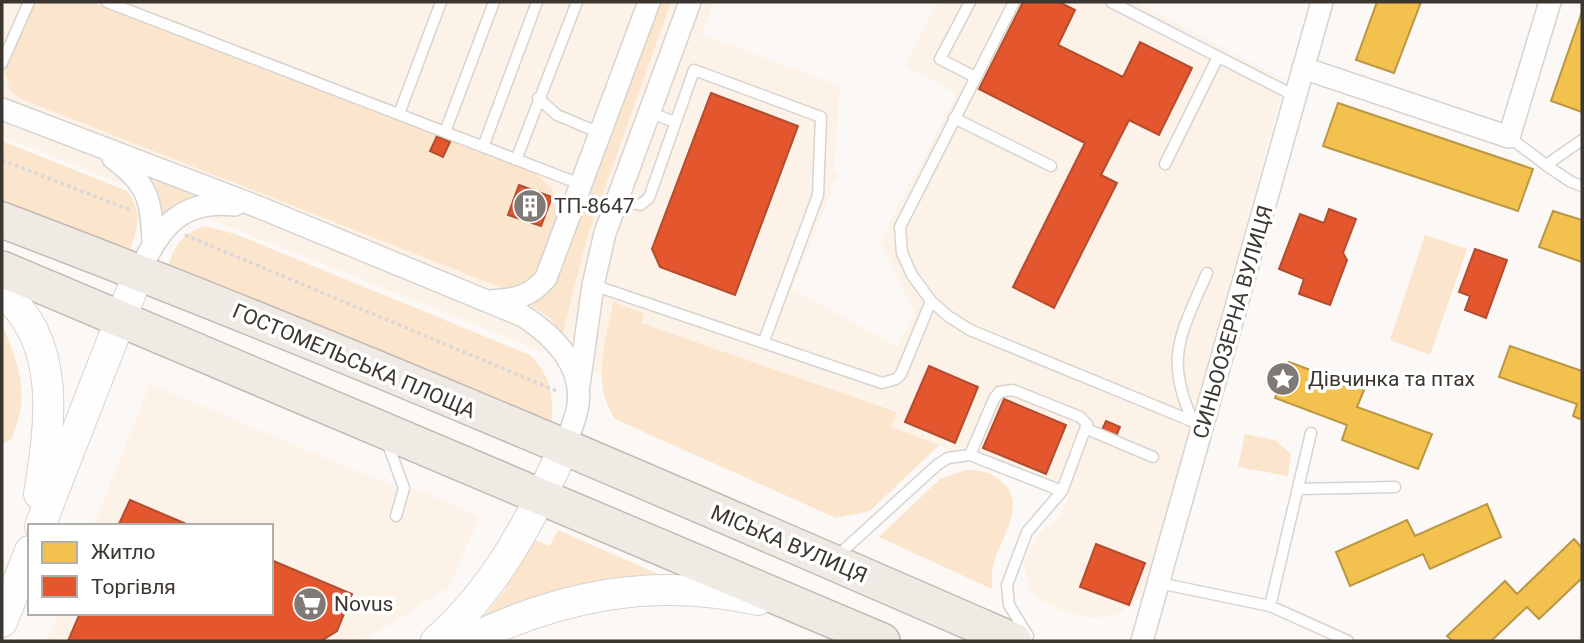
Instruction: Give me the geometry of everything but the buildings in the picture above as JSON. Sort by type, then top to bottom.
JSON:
[{"type":"highway","name":"ГОСТОМЕЛЬСЬКА ПЛОЩА","points":[[2,220],[139,272],[564,448]]},
{"type":"highway","points":[[2,269],[882,641]]},
{"type":"highway","name":"МІСЬКА ВУЛИЦЯ","points":[[564,448],[1014,641]]},
{"type":"main road","points":[[41,524],[139,272]]},
{"type":"main road","points":[[2,292],[17,304],[32,328],[50,383],[47,444],[33,524]]},
{"type":"main road","points":[[436,641],[460,620],[495,578],[542,498],[564,448]]},
{"type":"main road","points":[[2,622],[28,550]]},
{"type":"main road","points":[[480,638],[554,606],[633,590],[681,588],[721,592],[813,612]]},
{"type":"street","points":[[485,301],[514,300],[536,290],[545,278],[649,2]]},
{"type":"street","points":[[564,448],[578,397],[593,285],[617,199],[690,2]]},
{"type":"street","name":"СИНЬООЗЕРНА ВУЛИЦЯ","points":[[1142,641],[1198,423],[1322,2]]},
{"type":"street","points":[[1303,68],[1509,136],[1550,2]]},
{"type":"street","points":[[2,109],[261,208],[523,316],[546,331],[560,345],[578,397]]},
{"type":"street","points":[[94,144],[140,182],[158,229]]},
{"type":"street","points":[[139,272],[158,229],[182,214],[210,202],[261,208]]},
{"type":"lane","points":[[2,63],[29,2]]},
{"type":"lane","points":[[107,2],[580,184]]},
{"type":"lane","points":[[399,114],[441,2]]},
{"type":"lane","points":[[445,132],[494,2]]},
{"type":"lane","points":[[483,147],[537,2]]},
{"type":"lane","points":[[516,160],[577,2]]},
{"type":"lane","points":[[970,2],[940,59],[975,77]]},
{"type":"lane","points":[[1014,2],[900,227],[902,253],[912,275],[931,301],[970,330],[1198,423]]},
{"type":"lane","points":[[1111,2],[1295,96]]},
{"type":"lane","points":[[1165,164],[1219,57]]},
{"type":"lane","points":[[617,199],[640,205],[649,198],[694,69],[821,117],[818,195],[764,341]]},
{"type":"lane","points":[[657,89],[684,99]]},
{"type":"lane","points":[[538,98],[557,115],[600,133]]},
{"type":"lane","points":[[648,112],[676,122]]},
{"type":"lane","points":[[954,118],[1051,166]]},
{"type":"lane","points":[[1509,136],[1546,165],[1582,186]]},
{"type":"lane","points":[[1546,165],[1582,140]]},
{"type":"lane","points":[[1198,423],[1181,396],[1176,366],[1179,341],[1208,273]]},
{"type":"lane","points":[[593,285],[889,382],[901,374],[931,301]]},
{"type":"lane","points":[[970,455],[994,398],[1006,389],[1080,417],[1087,429],[1153,457]]},
{"type":"lane","points":[[379,427],[394,456],[404,488],[396,516]]},
{"type":"lane","points":[[1031,641],[1009,605],[1007,585],[1027,532],[1062,491],[1087,429]]},
{"type":"lane","points":[[1270,606],[1311,433]]},
{"type":"lane","points":[[831,562],[948,458],[970,455],[1062,491]]},
{"type":"lane","points":[[1298,489],[1395,487]]},
{"type":"lane","points":[[1159,583],[1270,606],[1348,641]]},
{"type":"path","points":[[2,160],[158,229],[563,394],[578,397]]},
{"type":"shaded area","points":[[2,2],[714,2],[702,34],[840,86],[834,169],[840,177],[832,183],[831,193],[792,289],[898,347],[915,313],[880,242],[957,94],[905,66],[938,2],[1135,2],[1285,80],[1150,582],[1136,601],[1116,615],[1094,618],[1067,613],[1038,599],[1029,590],[1024,562],[1036,537],[1059,516],[1070,496],[891,427],[896,411],[641,323],[643,312],[613,303],[604,376],[2,136]]},
{"type":"shaded area","points":[[35,2],[89,2],[136,17],[536,173],[552,189],[559,213],[547,259],[531,282],[507,290],[19,98],[10,90],[4,69]]},
{"type":"shaded area","points":[[660,2],[671,2],[587,238],[562,337],[551,319],[531,305],[544,296],[556,278]]},
{"type":"shaded area","points":[[2,141],[127,191],[137,214],[135,236],[129,252],[2,202]]},
{"type":"shaded area","points":[[147,169],[205,190],[178,207],[160,228],[157,187]]},
{"type":"shaded area","points":[[205,226],[235,234],[530,355],[544,372],[551,390],[550,431],[175,271],[169,265],[177,245],[191,232]]},
{"type":"shaded area","points":[[1425,235],[1467,249],[1430,355],[1390,340]]},
{"type":"shaded area","points":[[613,302],[644,313],[641,323],[897,412],[891,427],[939,445],[870,511],[836,518],[615,419],[608,406],[602,377],[604,347]]},
{"type":"shaded area","points":[[2,324],[18,368],[21,408],[12,439],[2,444]]},
{"type":"shaded area","points":[[150,384],[397,488],[417,489],[480,517],[448,588],[362,641],[47,641],[57,615],[273,615],[273,524],[94,524]]},
{"type":"shaded area","points":[[1245,434],[1275,440],[1291,454],[1288,476],[1238,467]]},
{"type":"shaded area","points":[[966,470],[985,472],[997,478],[1009,490],[1013,501],[1010,523],[993,567],[992,589],[879,537],[940,479]]},
{"type":"shaded area","points":[[558,530],[658,574],[568,588],[481,620],[503,593],[533,539],[550,546]]},
{"type":"place","name":"ТП-8647","points":[[530,206]]},
{"type":"place","name":"Дівчинка та птах","points":[[1283,379]]},
{"type":"place","name":"Novus","points":[[310,604]]}]
